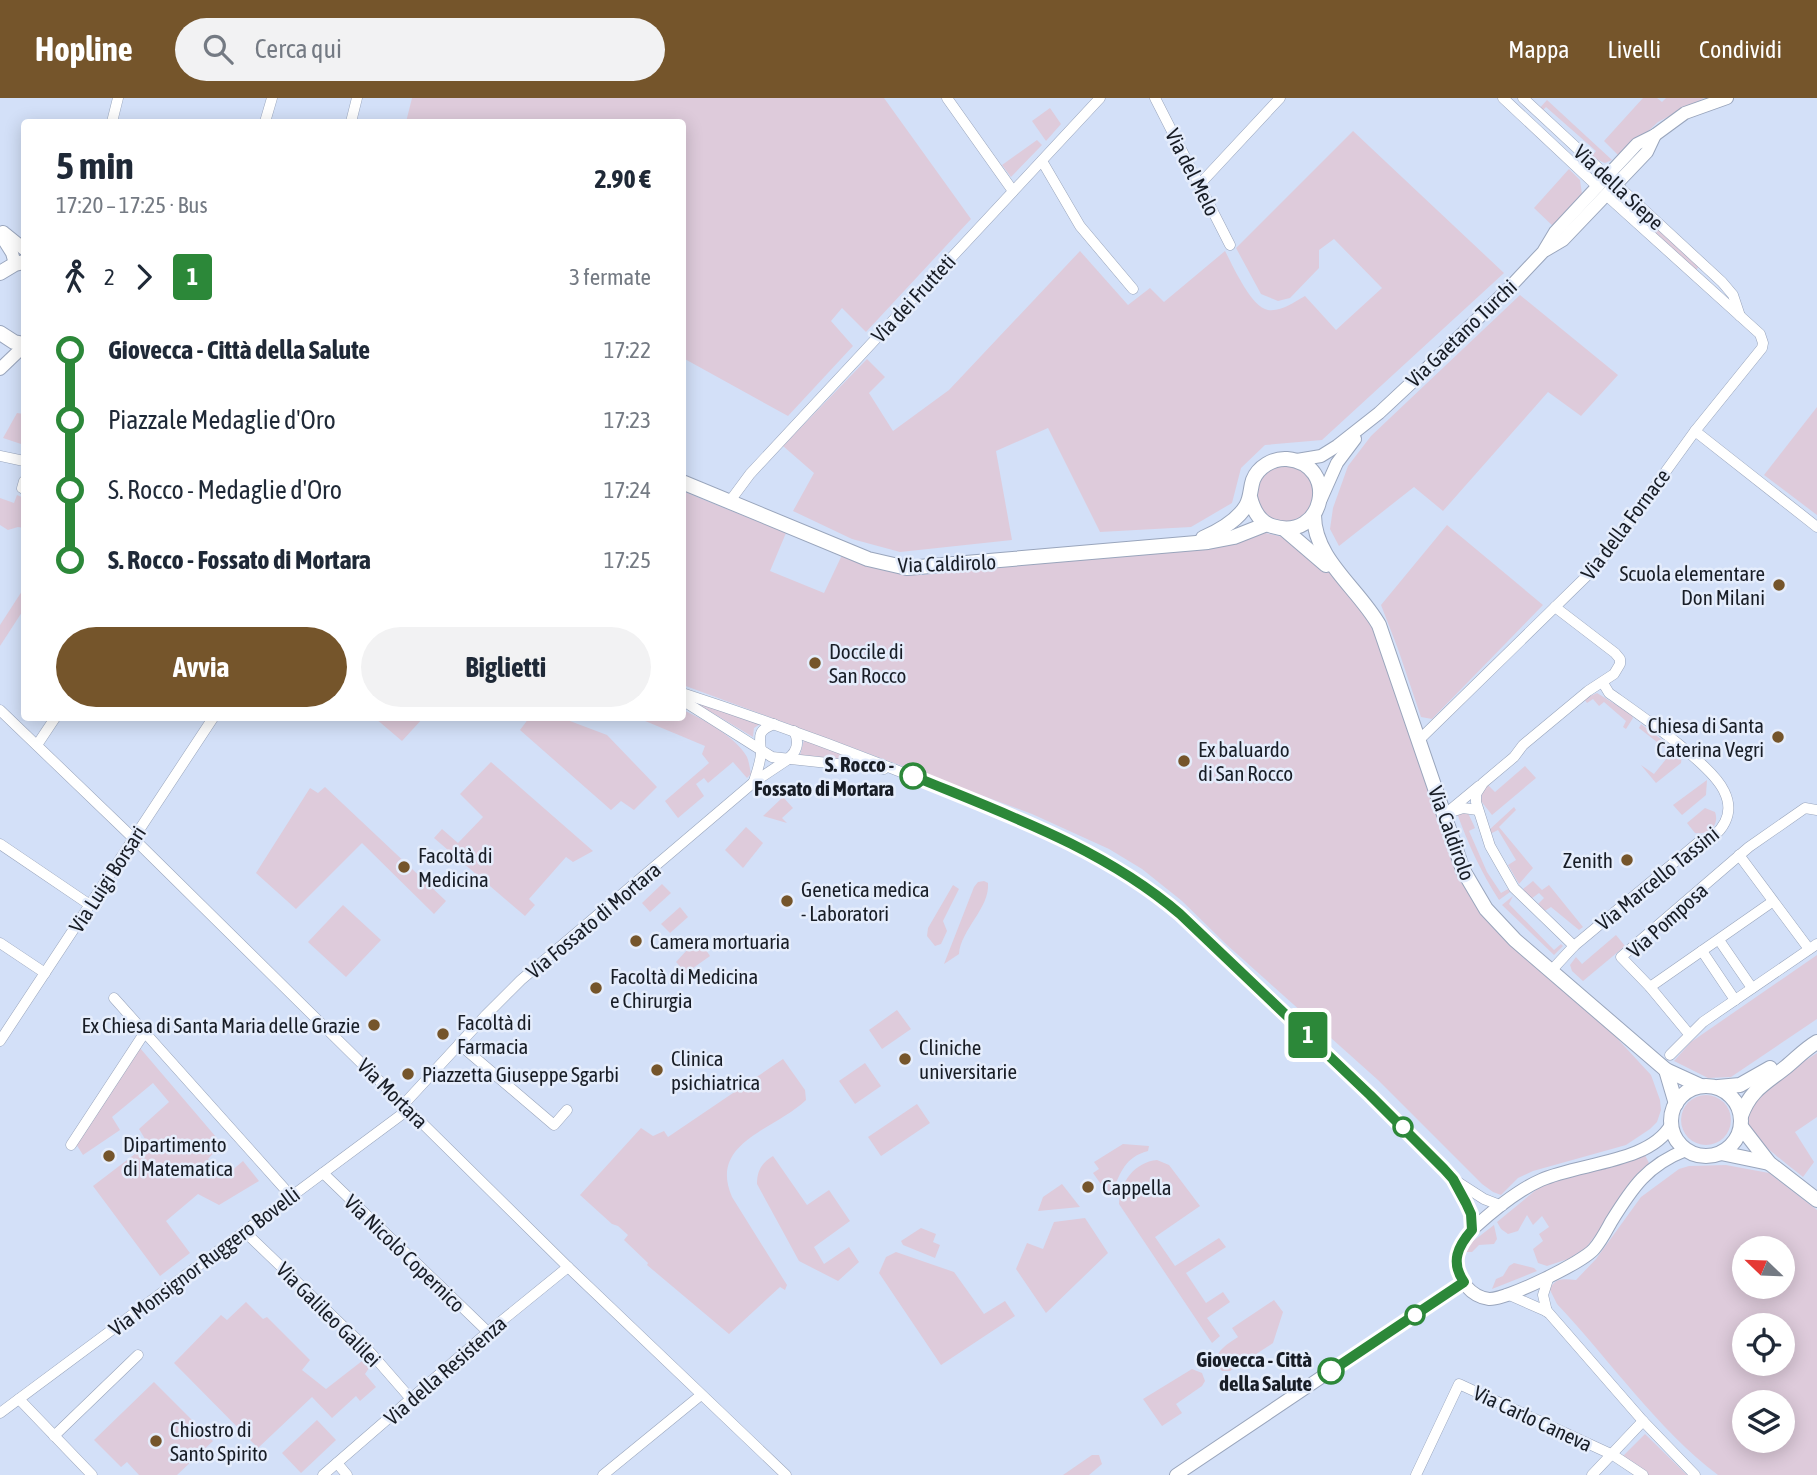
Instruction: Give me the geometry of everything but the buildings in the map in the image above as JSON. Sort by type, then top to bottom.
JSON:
[{"type":"main road","points":[[0,333],[21,344]]},
{"type":"main road","name":"Via Caldirolo","points":[[1185,544],[1204,538],[1239,515],[1250,497],[1252,482],[1265,465],[1282,458],[1297,460]]},
{"type":"main road","points":[[1284,529],[1303,524],[1314,515],[1320,499],[1320,486],[1316,476],[1309,467],[1297,460]]},
{"type":"main road","name":"Via Caldirolo","points":[[686,484],[868,559],[907,568],[1185,544],[1234,537],[1267,524],[1284,529],[1341,576],[1364,600],[1379,625],[1463,870],[1479,899],[1503,928],[1550,972],[1668,1063],[1708,1087],[1733,1098],[1742,1122],[1769,1164],[1817,1200]]},
{"type":"main road","points":[[1250,497],[1257,516],[1267,524]]},
{"type":"main road","name":"Via Caldirolo","points":[[1314,515],[1319,545],[1341,576]]},
{"type":"main road","points":[[1676,1104],[1687,1092],[1708,1087],[1740,1085],[1782,1059],[1817,1042]]},
{"type":"main road","points":[[1721,1153],[1730,1147],[1752,1093],[1787,1066],[1799,1053]]},
{"type":"main road","points":[[1668,1063],[1676,1104],[1671,1125],[1675,1139],[1686,1150]]},
{"type":"main road","name":"Via Caldirolo","points":[[1686,1150],[1704,1156],[1721,1153],[1769,1164]]},
{"type":"street","points":[[113,119],[118,98]]},
{"type":"street","points":[[266,119],[272,98]]},
{"type":"street","points":[[352,119],[357,98]]},
{"type":"street","points":[[947,98],[1013,191]]},
{"type":"street","name":"Via dei Frutteti","points":[[730,501],[750,474],[1100,98]]},
{"type":"street","name":"Via del Melo","points":[[1155,98],[1230,245]]},
{"type":"street","points":[[1199,185],[1280,98]]},
{"type":"street","name":"Via della Siepe","points":[[1503,98],[1762,338],[1763,343],[1758,354]]},
{"type":"street","name":"Via della Siepe","points":[[1523,98],[1722,282],[1733,295],[1740,316]]},
{"type":"street","name":"Via Gaetano Turchi","points":[[1320,499],[1337,463],[1379,413],[1464,332],[1612,180],[1647,152],[1655,135],[1685,113],[1727,98]]},
{"type":"street","points":[[1525,118],[1534,108]]},
{"type":"street","points":[[1042,160],[1080,226],[1133,289]]},
{"type":"street","points":[[0,231],[21,247]]},
{"type":"street","points":[[0,231],[12,253],[9,266]]},
{"type":"street","points":[[1695,276],[1704,265]]},
{"type":"street","points":[[1713,292],[1722,282]]},
{"type":"street","points":[[0,369],[21,348]]},
{"type":"street","name":"Via della Fornace","points":[[1419,740],[1587,577],[1695,431],[1758,354]]},
{"type":"street","name":"Via Gaetano Turchi","points":[[1297,460],[1321,456],[1379,413]]},
{"type":"street","points":[[1695,431],[1817,527]]},
{"type":"street","points":[[0,456],[21,461]]},
{"type":"street","points":[[0,462],[21,462]]},
{"type":"street","points":[[1444,815],[1588,691],[1614,674],[1620,663],[1615,653],[1555,607]]},
{"type":"street","points":[[1614,674],[1615,692],[1619,700]]},
{"type":"street","points":[[1603,683],[1605,689],[1619,700]]},
{"type":"street","points":[[686,694],[902,771],[1058,837],[1110,863],[1150,889],[1180,914],[1336,1062],[1453,1179],[1483,1199],[1502,1206]]},
{"type":"street","name":"Via Marcello Tassini","points":[[1550,972],[1574,946],[1700,841],[1714,835],[1728,816],[1728,801],[1723,789],[1708,769],[1619,700]]},
{"type":"street","points":[[686,703],[761,752],[786,760],[902,771]]},
{"type":"street","name":"Via Mortara","points":[[0,711],[568,1267],[786,1475]]},
{"type":"street","points":[[37,745],[53,721]]},
{"type":"street","name":"Via Luigi Borsari","points":[[0,1041],[211,721]]},
{"type":"street","points":[[754,782],[761,752],[758,741],[760,735],[766,727],[774,724]]},
{"type":"street","points":[[786,760],[797,747],[794,731]]},
{"type":"street","name":"Via Fossato di Mortara","points":[[407,1107],[439,1066],[521,980],[754,782],[786,760]]},
{"type":"street","points":[[1483,783],[1476,794],[1490,846],[1514,888],[1574,946]]},
{"type":"street","points":[[1444,815],[1458,808],[1479,810]]},
{"type":"street","name":"Via Pomposa","points":[[1689,1034],[1621,957],[1739,856],[1805,808],[1817,810]]},
{"type":"street","points":[[0,844],[90,905]]},
{"type":"street","points":[[1668,1063],[1689,1034],[1813,947],[1772,902],[1739,856]]},
{"type":"street","name":"Via Pomposa","points":[[1650,987],[1772,902]]},
{"type":"street","points":[[1718,940],[1752,988]]},
{"type":"street","points":[[0,943],[45,973]]},
{"type":"street","points":[[1702,951],[1735,1000]]},
{"type":"street","points":[[114,998],[291,1196]]},
{"type":"street","points":[[71,1145],[145,1032]]},
{"type":"street","points":[[459,1044],[554,1125],[567,1110]]},
{"type":"street","name":"Via Monsignor Ruggero Bovelli","points":[[0,1413],[407,1107]]},
{"type":"street","points":[[1671,1125],[1665,1135],[1649,1147],[1544,1179],[1502,1206],[1472,1230],[1457,1252],[1457,1270],[1464,1282],[1476,1295],[1486,1298],[1507,1294],[1587,1256],[1649,1170],[1658,1162],[1686,1150]]},
{"type":"street","name":"Via Nicolò Copernico","points":[[323,1172],[488,1332]]},
{"type":"street","points":[[1453,1179],[1471,1214],[1472,1230]]},
{"type":"street","name":"Via Galileo Galilei","points":[[244,1231],[370,1352],[411,1399]]},
{"type":"street","name":"Via della Resistenza","points":[[323,1475],[488,1332],[568,1267]]},
{"type":"street","points":[[1549,1276],[1543,1294],[1548,1312],[1643,1422],[1695,1475]]},
{"type":"street","points":[[1177,1475],[1464,1282]]},
{"type":"street","points":[[1507,1294],[1548,1312]]},
{"type":"street","points":[[54,1436],[138,1355]]},
{"type":"street","name":"Via Carlo Caneva","points":[[1416,1475],[1459,1384],[1613,1455],[1643,1475]]},
{"type":"street","points":[[603,1475],[701,1395]]},
{"type":"street","points":[[19,1399],[92,1475]]},
{"type":"street","points":[[1592,1475],[1643,1422]]},
{"type":"street","points":[[337,1463],[347,1475]]},
{"type":"shaded area","points":[[412,98],[884,98],[971,219],[866,332],[842,308],[831,321],[853,346],[788,416],[686,360],[686,119],[407,119]]},
{"type":"shaded area","points":[[1643,98],[1657,98],[1662,102],[1666,98],[1704,98],[1658,122],[1620,157],[1604,141]]},
{"type":"shaded area","points":[[1547,100],[1612,160],[1605,163],[1591,157],[1596,151],[1546,107],[1541,112],[1538,110]]},
{"type":"shaded area","points":[[1050,108],[1061,124],[1046,141],[1032,121]]},
{"type":"shaded area","points":[[1353,131],[1504,273],[1322,440],[1265,445],[1241,468],[1232,503],[1191,527],[1100,532],[1048,428],[996,451],[1012,540],[900,552],[852,539],[793,511],[814,473],[783,446],[867,359],[885,377],[869,393],[893,431],[949,390],[1080,251],[1128,305],[1150,288],[1164,302],[1225,251],[1243,285],[1262,307],[1268,310],[1278,309],[1305,296],[1336,330],[1382,288],[1334,239],[1319,250],[1319,268],[1290,298],[1278,301],[1261,294],[1236,248]]},
{"type":"shaded area","points":[[1037,140],[1042,145],[1011,177],[1002,165]]},
{"type":"shaded area","points":[[1569,169],[1580,180],[1582,194],[1555,228],[1534,208]]},
{"type":"shaded area","points":[[1642,211],[1700,265],[1696,270],[1637,216]]},
{"type":"shaded area","points":[[1520,295],[1618,375],[1581,416],[1548,392],[1443,511],[1414,487],[1339,546],[1330,529],[1333,508],[1348,466],[1371,436]]},
{"type":"shaded area","points":[[1817,407],[1817,515],[1764,475]]},
{"type":"shaded area","points":[[17,413],[21,414],[21,444],[3,438]]},
{"type":"shaded area","points":[[1285,465],[1301,470],[1309,478],[1314,494],[1309,510],[1301,518],[1285,523],[1269,518],[1261,510],[1256,494],[1261,478],[1269,470]]},
{"type":"shaded area","points":[[686,493],[786,533],[770,571],[824,593],[842,555],[891,572],[922,575],[1222,546],[1262,532],[1287,538],[1332,575],[1366,613],[1376,633],[1453,861],[1514,945],[1614,1035],[1651,1075],[1660,1100],[1661,1110],[1657,1122],[1626,1145],[1533,1171],[1518,1178],[1501,1195],[1493,1192],[1378,1080],[1227,945],[1182,901],[1142,869],[1109,849],[1032,814],[686,686]]},
{"type":"shaded area","points":[[17,495],[21,497],[21,528],[8,530],[0,525],[0,498],[14,503]]},
{"type":"shaded area","points":[[1447,525],[1543,605],[1432,719],[1421,717],[1381,605]]},
{"type":"shaded area","points":[[21,593],[21,614],[0,646],[0,625]]},
{"type":"shaded area","points":[[1597,693],[1631,714],[1633,718],[1626,729],[1623,727],[1626,721],[1604,702],[1599,706],[1593,699],[1587,703],[1584,699]]},
{"type":"shaded area","points":[[691,700],[760,724],[754,728],[753,737]]},
{"type":"shaded area","points":[[686,712],[727,736],[747,757],[751,774],[747,778],[733,762],[708,783],[704,778],[696,784],[704,796],[678,818],[665,801],[709,763],[702,754],[705,746],[645,721],[686,721]]},
{"type":"shaded area","points":[[379,721],[420,721],[402,741]]},
{"type":"shaded area","points":[[527,721],[570,721],[607,735],[657,787],[634,810],[621,801],[611,810],[520,730]]},
{"type":"shaded area","points":[[1641,724],[1682,755],[1681,763],[1656,783],[1641,765],[1654,774],[1671,753],[1639,728]]},
{"type":"shaded area","points":[[804,740],[862,761],[800,755]]},
{"type":"shaded area","points":[[491,762],[593,851],[573,862],[566,857],[529,899],[535,905],[525,916],[434,838],[442,829],[458,843],[483,817],[460,794]]},
{"type":"shaded area","points":[[1525,766],[1536,778],[1492,815],[1481,801],[1482,790],[1488,785],[1495,792]]},
{"type":"shaded area","points":[[1707,780],[1706,795],[1682,815],[1673,805]]},
{"type":"shaded area","points":[[325,787],[446,901],[434,914],[362,843],[296,909],[256,873],[310,788],[318,793]]},
{"type":"shaded area","points":[[783,797],[793,808],[782,818],[787,823],[763,816]]},
{"type":"shaded area","points":[[1514,807],[1516,810],[1499,827],[1533,868],[1519,884],[1508,865],[1516,860],[1498,830],[1490,834],[1489,830]]},
{"type":"shaded area","points":[[1705,808],[1715,812],[1716,821],[1708,831],[1695,833],[1687,823]]},
{"type":"shaded area","points":[[1457,813],[1468,813],[1475,828],[1469,831],[1487,872],[1501,893],[1508,889],[1510,892],[1499,900],[1466,836]]},
{"type":"shaded area","points":[[746,827],[763,843],[743,868],[725,850]]},
{"type":"shaded area","points":[[1533,881],[1542,890],[1549,885],[1583,927],[1579,930],[1551,907],[1543,912],[1536,906],[1544,898],[1539,893],[1531,899],[1523,889]]},
{"type":"shaded area","points":[[978,882],[988,883],[985,901],[965,936],[959,954],[944,964],[974,887]]},
{"type":"shaded area","points":[[662,884],[671,893],[650,912],[642,903]]},
{"type":"shaded area","points":[[953,885],[959,889],[943,921],[947,931],[941,944],[935,946],[927,936],[928,928]]},
{"type":"shaded area","points":[[1513,896],[1509,904],[1554,950],[1561,944],[1563,946],[1554,955],[1502,905]]},
{"type":"shaded area","points":[[343,905],[381,940],[346,977],[308,942]]},
{"type":"shaded area","points":[[680,907],[688,917],[670,933],[661,924]]},
{"type":"shaded area","points":[[1616,935],[1625,946],[1583,981],[1572,971],[1570,965],[1576,957],[1582,964]]},
{"type":"shaded area","points":[[698,938],[710,956],[686,973],[676,962]]},
{"type":"shaded area","points":[[1817,955],[1817,1019],[1731,1077],[1708,1078],[1674,1061],[1691,1042]]},
{"type":"shaded area","points":[[897,1010],[911,1029],[882,1049],[869,1030]]},
{"type":"shaded area","points":[[140,1048],[222,1144],[208,1159],[223,1178],[243,1161],[259,1181],[219,1205],[198,1194],[166,1221],[190,1253],[160,1276],[93,1186],[148,1144],[139,1129],[169,1102],[153,1083],[112,1117],[120,1130],[83,1155],[76,1144]]},
{"type":"shaded area","points":[[1817,1053],[1817,1117],[1795,1132],[1814,1162],[1803,1177],[1756,1137],[1747,1124],[1747,1113],[1752,1103],[1772,1083]]},
{"type":"shaded area","points":[[783,1059],[805,1090],[806,1100],[748,1139],[729,1163],[727,1178],[732,1197],[787,1285],[785,1290],[780,1287],[729,1334],[647,1265],[624,1240],[628,1235],[580,1195],[641,1128],[653,1136],[664,1131],[668,1137]]},
{"type":"shaded area","points":[[865,1063],[881,1086],[855,1104],[839,1081]]},
{"type":"shaded area","points":[[1696,1096],[1716,1096],[1730,1110],[1730,1130],[1716,1144],[1696,1144],[1682,1130],[1682,1110]]},
{"type":"shaded area","points":[[917,1104],[930,1123],[881,1156],[868,1137]]},
{"type":"shaded area","points":[[1123,1144],[1149,1146],[1148,1151],[1129,1161],[1112,1192],[1108,1194],[1093,1173],[1099,1169],[1094,1162]]},
{"type":"shaded area","points":[[1644,1153],[1649,1163],[1586,1248],[1568,1259],[1547,1266],[1538,1263],[1533,1249],[1543,1241],[1539,1234],[1549,1227],[1542,1216],[1533,1225],[1527,1215],[1518,1231],[1508,1234],[1497,1222],[1542,1185]]},
{"type":"shaded area","points":[[773,1156],[807,1205],[829,1190],[850,1221],[814,1247],[824,1264],[849,1247],[859,1262],[838,1281],[799,1261],[757,1184],[761,1167]]},
{"type":"shaded area","points":[[1157,1160],[1169,1165],[1200,1206],[1155,1237],[1175,1266],[1219,1238],[1226,1247],[1186,1273],[1206,1303],[1223,1292],[1230,1302],[1207,1318],[1220,1336],[1212,1343],[1119,1204],[1122,1188],[1130,1174],[1142,1165]]},
{"type":"shaded area","points":[[1726,1165],[1769,1173],[1817,1210],[1817,1475],[1718,1475],[1654,1416],[1557,1304],[1550,1290],[1557,1281],[1576,1280],[1596,1259],[1641,1197],[1679,1169],[1689,1166]]},
{"type":"shaded area","points":[[1062,1184],[1080,1207],[1038,1211],[1043,1197]]},
{"type":"shaded area","points":[[1085,1218],[1108,1253],[1046,1313],[1016,1269],[1027,1243],[1043,1249],[1054,1222]]},
{"type":"shaded area","points":[[1494,1225],[1497,1239],[1494,1244],[1479,1245],[1472,1252],[1466,1252],[1468,1245]]},
{"type":"shaded area","points":[[921,1228],[936,1234],[933,1242],[940,1245],[935,1258],[903,1245],[901,1241]]},
{"type":"shaded area","points":[[896,1252],[954,1272],[984,1314],[1005,1301],[1015,1316],[941,1365],[879,1273],[886,1257]]},
{"type":"shaded area","points":[[1514,1263],[1537,1271],[1492,1289],[1496,1279],[1503,1276]]},
{"type":"shaded area","points":[[1274,1300],[1283,1312],[1273,1343],[1230,1371],[1222,1371],[1215,1363],[1216,1358],[1221,1350],[1238,1337],[1232,1328]]},
{"type":"shaded area","points":[[246,1302],[263,1319],[267,1317],[310,1360],[302,1370],[326,1389],[362,1361],[369,1368],[365,1374],[376,1387],[360,1401],[356,1396],[332,1418],[312,1397],[258,1448],[174,1363],[221,1315],[227,1320]]},
{"type":"shaded area","points":[[1192,1369],[1202,1373],[1205,1381],[1176,1404],[1182,1413],[1162,1426],[1143,1399]]},
{"type":"shaded area","points":[[154,1382],[213,1441],[177,1475],[139,1475],[127,1462],[121,1467],[94,1440]]},
{"type":"shaded area","points":[[317,1420],[336,1440],[301,1473],[282,1453]]},
{"type":"shaded area","points":[[1645,1434],[1687,1475],[1647,1475],[1622,1457]]},
{"type":"shaded area","points":[[1092,1455],[1099,1455],[1102,1464],[1089,1475],[1063,1475]]},
{"type":"bus line","name":"1","points":[[913,776],[1058,837],[1110,863],[1150,889],[1180,914],[1352,1078],[1453,1179],[1471,1214],[1472,1230],[1458,1248],[1456,1264],[1464,1282],[1331,1371]]},
{"type":"place","name":"Scuola elementare Don Milani","points":[[1779,585]]},
{"type":"place","name":"Doccile di San Rocco","points":[[815,663]]},
{"type":"place","name":"Chiesa di Santa Caterina Vegri","points":[[1778,737]]},
{"type":"place","name":"Ex baluardo di San Rocco","points":[[1184,761]]},
{"type":"place","name":"S. Rocco - Fossato di Mortara","points":[[913,776]]},
{"type":"place","name":"Zenith","points":[[1627,860]]},
{"type":"place","name":"Facoltà di Medicina","points":[[404,867]]},
{"type":"place","name":"Genetica medica - Laboratori","points":[[787,901]]},
{"type":"place","name":"Camera mortuaria","points":[[636,941]]},
{"type":"place","name":"Facoltà di Medicina e Chirurgia","points":[[596,988]]},
{"type":"place","name":"Ex Chiesa di Santa Maria delle Grazie","points":[[374,1025]]},
{"type":"place","name":"Facoltà di Farmacia","points":[[443,1034]]},
{"type":"place","name":"Cliniche universitarie","points":[[905,1059]]},
{"type":"place","name":"Clinica psichiatrica","points":[[657,1070]]},
{"type":"place","name":"Piazzetta Giuseppe Sgarbi","points":[[408,1074]]},
{"type":"place","name":"Dipartimento di Matematica","points":[[109,1156]]},
{"type":"place","name":"Cappella","points":[[1088,1187]]},
{"type":"place","name":"Giovecca - Città della Salute","points":[[1331,1371]]},
{"type":"place","name":"Chiostro di Santo Spirito","points":[[156,1441]]}]
